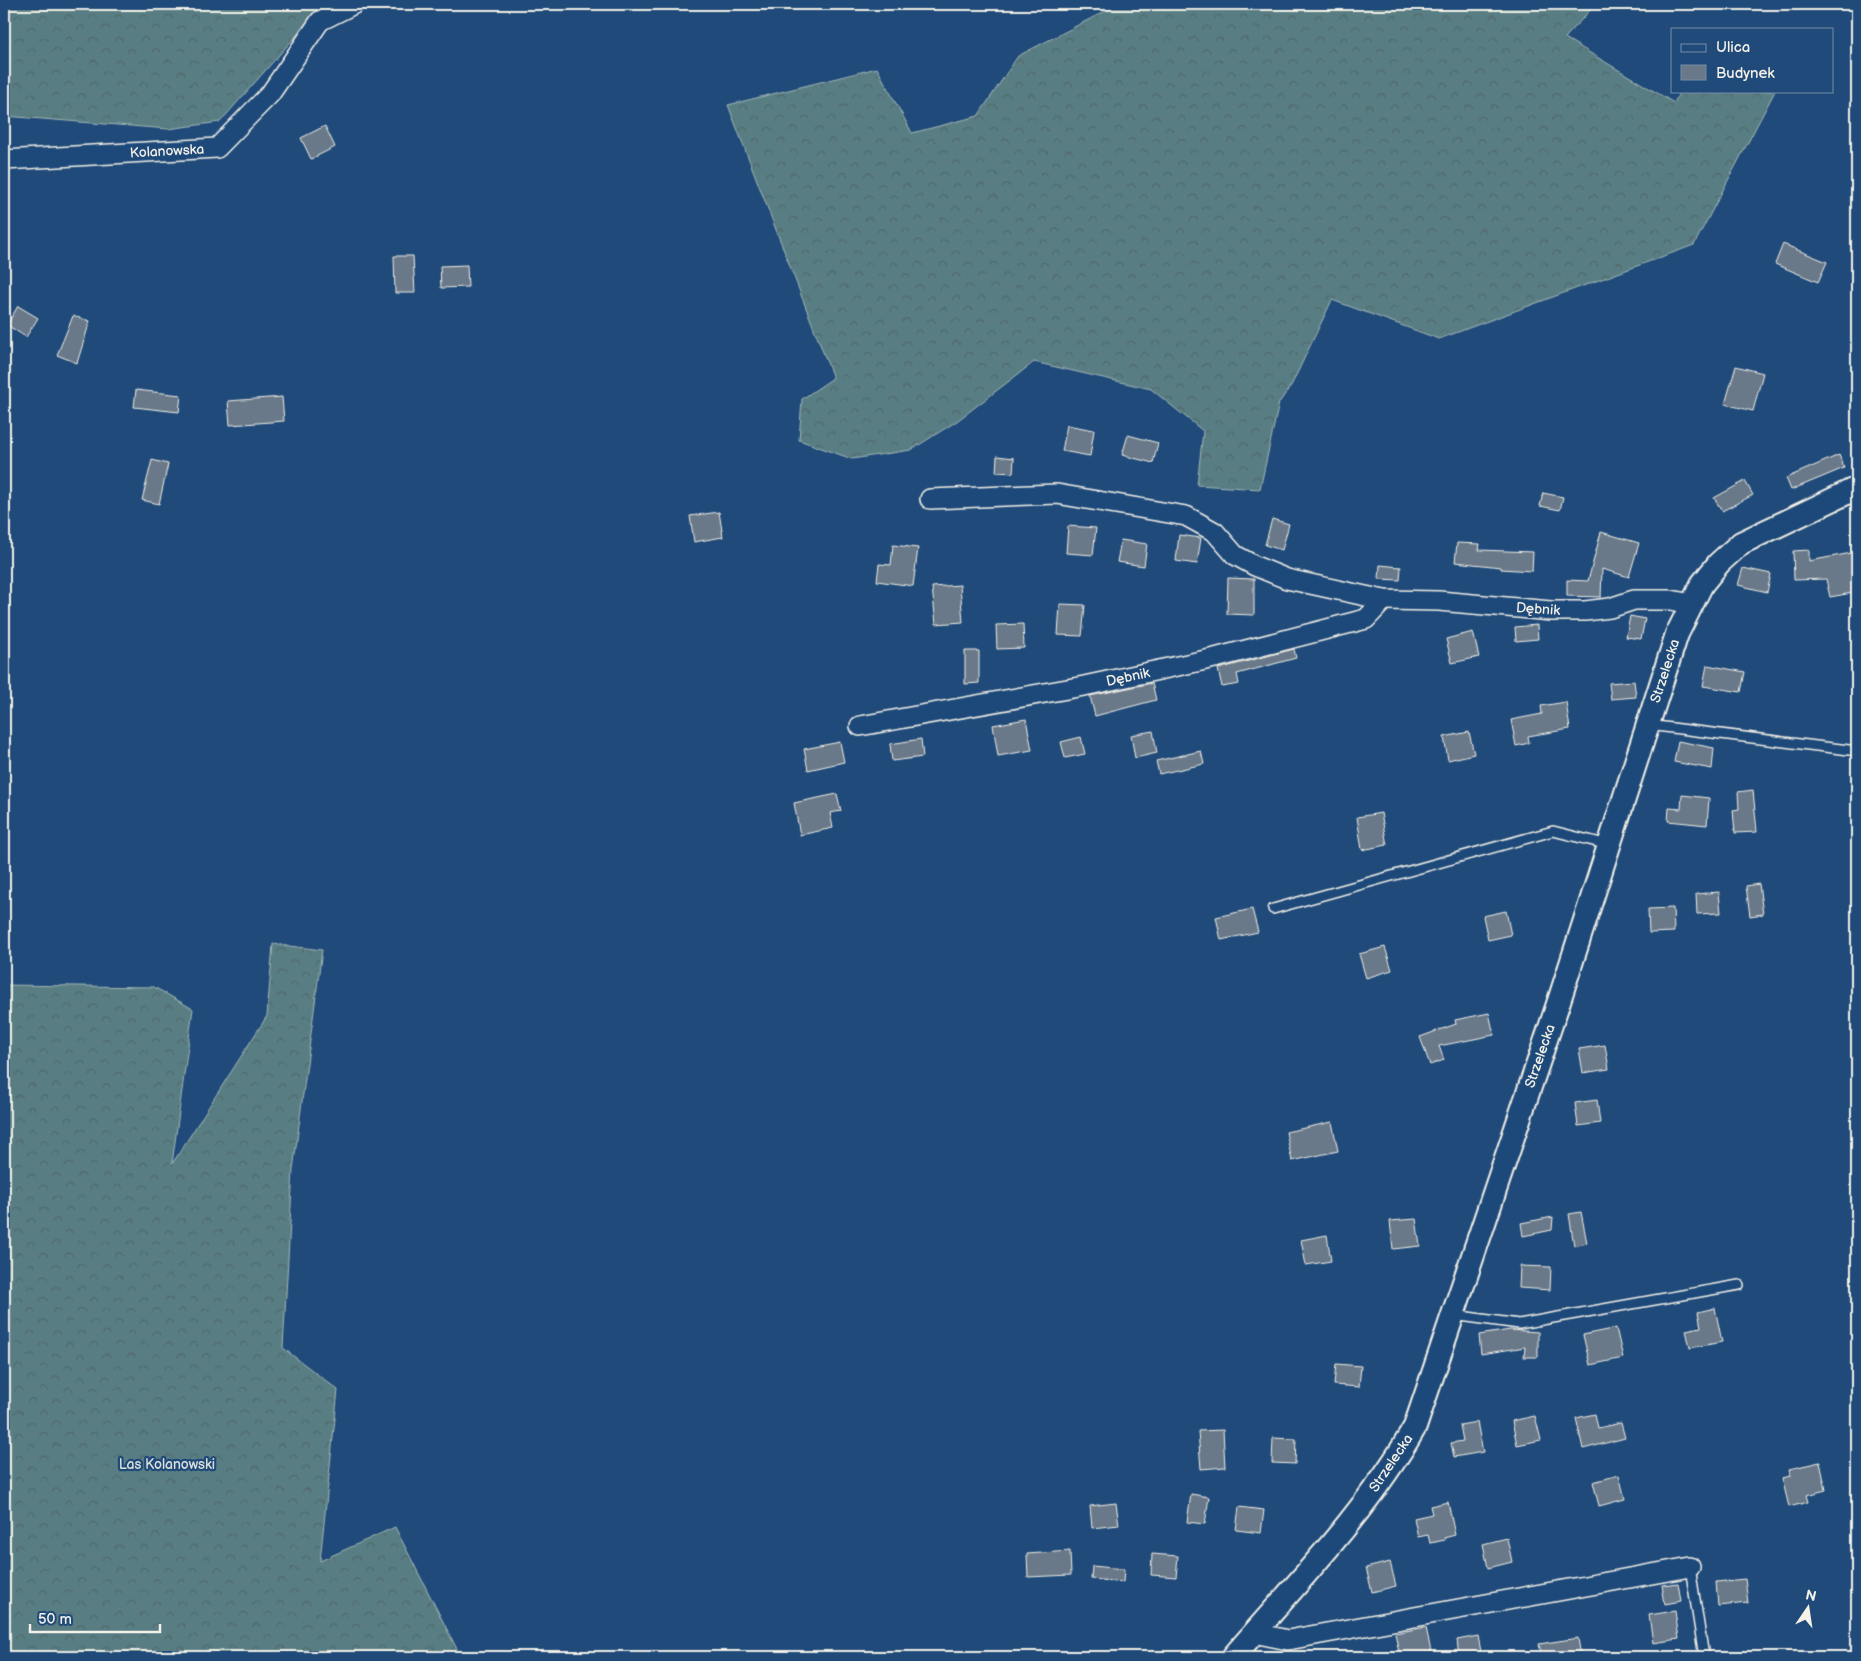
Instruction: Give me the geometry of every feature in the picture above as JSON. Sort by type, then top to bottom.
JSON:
[{"type":"street","name":"Kolanowska","points":[[4,160],[217,148],[270,94],[320,22],[354,4]]},
{"type":"street","name":"Strzelecka","points":[[1233,1657],[1316,1561],[1396,1460],[1415,1427],[1609,845],[1677,634],[1691,604],[1702,584],[1718,563],[1741,543],[1857,488]]},
{"type":"street","name":"Dębnik","points":[[930,499],[1057,494],[1186,516],[1215,532],[1235,555],[1255,566],[1287,579],[1384,600],[1439,601],[1551,611],[1585,611],[1610,608],[1634,600],[1671,600],[1691,604]]},
{"type":"street","name":"Dębnik","points":[[860,726],[1084,686],[1215,658],[1366,619],[1384,600]]},
{"type":"street","points":[[1254,1633],[1288,1640],[1690,1567]]},
{"type":"lane","points":[[1648,725],[1857,751]]},
{"type":"lane","points":[[1273,909],[1553,831],[1609,845]]},
{"type":"lane","points":[[1453,1315],[1519,1324],[1738,1285]]},
{"type":"lane","points":[[1690,1567],[1704,1657]]},
{"type":"green space","points":[[4,4],[324,4],[220,122],[168,129],[4,116]]},
{"type":"green space","points":[[1119,4],[1512,4],[1593,7],[1565,38],[1674,103],[1680,92],[1774,92],[1694,245],[1439,339],[1332,300],[1292,384],[1279,403],[1260,489],[1197,485],[1203,431],[1151,389],[1034,362],[957,421],[911,450],[852,459],[799,440],[802,399],[833,378],[728,105],[877,68],[912,133],[978,116],[1018,56]]},
{"type":"green space","name":"Las Kolanowski","points":[[273,944],[322,950],[293,1170],[283,1348],[338,1390],[320,1561],[395,1527],[461,1657],[4,1657],[4,985],[154,987],[193,1009],[172,1164],[267,1016]]},
{"type":"building","points":[[325,126],[335,147],[311,159],[301,138]]},
{"type":"building","points":[[1783,244],[1827,262],[1818,282],[1775,264]]},
{"type":"building","points":[[394,256],[413,256],[415,293],[395,293]]},
{"type":"building","points":[[467,265],[468,287],[441,288],[440,266]]},
{"type":"building","points":[[18,306],[38,318],[26,337],[7,325]]},
{"type":"building","points":[[73,316],[90,321],[77,363],[57,355]]},
{"type":"building","points":[[1736,366],[1763,373],[1753,411],[1725,404]]},
{"type":"building","points":[[136,390],[181,395],[179,412],[134,407]]},
{"type":"building","points":[[282,397],[284,421],[230,425],[228,401]]},
{"type":"building","points":[[1067,425],[1094,430],[1090,456],[1062,451]]},
{"type":"building","points":[[1128,435],[1158,443],[1153,463],[1122,455]]},
{"type":"building","points":[[1839,455],[1844,468],[1791,490],[1786,478]]},
{"type":"building","points":[[997,456],[1014,458],[1013,473],[996,472]]},
{"type":"building","points":[[152,460],[168,464],[159,504],[142,500]]},
{"type":"building","points":[[1745,481],[1753,495],[1722,511],[1714,498]]},
{"type":"building","points":[[1543,493],[1563,497],[1560,510],[1540,506]]},
{"type":"building","points":[[719,512],[723,537],[694,542],[690,516]]},
{"type":"building","points":[[1272,519],[1289,524],[1282,550],[1265,545]]},
{"type":"building","points":[[1068,526],[1096,528],[1093,555],[1066,553]]},
{"type":"building","points":[[1601,532],[1639,543],[1629,577],[1602,569],[1601,597],[1567,596],[1567,580],[1588,581]]},
{"type":"building","points":[[1179,535],[1201,538],[1197,564],[1176,561]]},
{"type":"building","points":[[1121,540],[1147,544],[1144,566],[1117,562]]},
{"type":"building","points":[[1457,543],[1480,544],[1479,550],[1533,552],[1532,571],[1501,569],[1501,567],[1455,562]]},
{"type":"building","points":[[893,545],[918,548],[913,586],[877,581],[879,564],[891,565]]},
{"type":"building","points":[[1809,550],[1809,561],[1857,552],[1857,590],[1852,591],[1852,593],[1830,597],[1826,579],[1794,580],[1793,551]]},
{"type":"building","points":[[1380,565],[1401,567],[1400,580],[1379,579]]},
{"type":"building","points":[[1743,568],[1771,574],[1767,592],[1738,585]]},
{"type":"building","points":[[1228,578],[1254,579],[1254,615],[1227,614]]},
{"type":"building","points":[[960,585],[963,622],[936,624],[932,587]]},
{"type":"building","points":[[1060,604],[1085,605],[1082,636],[1058,635]]},
{"type":"building","points":[[1630,616],[1645,619],[1641,639],[1626,637]]},
{"type":"building","points":[[1023,624],[1024,648],[997,649],[996,625]]},
{"type":"building","points":[[1537,625],[1538,639],[1516,641],[1515,627]]},
{"type":"building","points":[[1473,632],[1479,657],[1452,663],[1446,639]]},
{"type":"building","points":[[1294,649],[1296,658],[1237,674],[1239,684],[1222,687],[1218,669]]},
{"type":"building","points":[[965,651],[979,651],[979,683],[965,684]]},
{"type":"building","points":[[1707,665],[1745,672],[1741,692],[1703,686]]},
{"type":"building","points":[[1634,681],[1636,697],[1611,699],[1609,683]]},
{"type":"building","points":[[1152,683],[1156,700],[1095,716],[1090,696]]},
{"type":"building","points":[[1566,702],[1570,729],[1528,736],[1529,743],[1516,746],[1511,720],[1542,714],[1541,706]]},
{"type":"building","points":[[1026,719],[1032,750],[998,756],[993,725]]},
{"type":"building","points":[[1153,731],[1157,753],[1135,758],[1131,735]]},
{"type":"building","points":[[1469,732],[1474,754],[1448,760],[1444,737]]},
{"type":"building","points":[[1081,737],[1085,754],[1065,758],[1061,742]]},
{"type":"building","points":[[921,739],[923,757],[892,761],[890,744]]},
{"type":"building","points":[[1678,741],[1714,748],[1712,769],[1674,762]]},
{"type":"building","points":[[840,742],[844,762],[808,770],[804,749]]},
{"type":"building","points":[[1201,751],[1204,764],[1159,774],[1156,761]]},
{"type":"building","points":[[1753,790],[1757,832],[1735,833],[1733,810],[1739,809],[1738,792]]},
{"type":"building","points":[[837,794],[841,811],[830,813],[833,828],[800,835],[794,803]]},
{"type":"building","points":[[1682,795],[1709,798],[1707,825],[1668,821],[1669,808],[1681,809]]},
{"type":"building","points":[[1381,813],[1387,845],[1362,850],[1357,817]]},
{"type":"building","points":[[1759,884],[1763,914],[1750,916],[1746,886]]},
{"type":"building","points":[[1719,892],[1721,913],[1697,914],[1696,894]]},
{"type":"building","points":[[1673,908],[1674,932],[1649,933],[1648,909]]},
{"type":"building","points":[[1252,909],[1258,932],[1221,940],[1216,917]]},
{"type":"building","points":[[1506,911],[1511,935],[1488,940],[1483,916]]},
{"type":"building","points":[[1385,947],[1392,970],[1366,978],[1359,954]]},
{"type":"building","points":[[1489,1013],[1494,1035],[1439,1046],[1444,1060],[1430,1065],[1420,1037],[1456,1024],[1455,1020]]},
{"type":"building","points":[[1605,1045],[1609,1069],[1583,1073],[1579,1049]]},
{"type":"building","points":[[1597,1100],[1600,1123],[1578,1126],[1575,1103]]},
{"type":"building","points":[[1332,1122],[1338,1151],[1292,1161],[1286,1132]]},
{"type":"building","points":[[1581,1212],[1587,1243],[1574,1246],[1569,1214]]},
{"type":"building","points":[[1553,1217],[1552,1230],[1523,1236],[1521,1223]]},
{"type":"building","points":[[1416,1219],[1420,1246],[1393,1249],[1390,1221]]},
{"type":"building","points":[[1327,1235],[1331,1261],[1306,1265],[1301,1240]]},
{"type":"building","points":[[1520,1266],[1551,1267],[1550,1290],[1519,1288]]},
{"type":"building","points":[[1715,1308],[1722,1342],[1690,1348],[1686,1330],[1701,1327],[1698,1312]]},
{"type":"building","points":[[1616,1328],[1623,1358],[1590,1365],[1583,1335]]},
{"type":"building","points":[[1510,1330],[1538,1332],[1538,1357],[1524,1357],[1525,1347],[1481,1354],[1479,1335]]},
{"type":"building","points":[[1336,1364],[1361,1366],[1359,1387],[1334,1385]]},
{"type":"building","points":[[1595,1414],[1598,1428],[1621,1423],[1625,1438],[1583,1449],[1576,1418]]},
{"type":"building","points":[[1535,1416],[1541,1440],[1517,1445],[1512,1421]]},
{"type":"building","points":[[1477,1422],[1483,1452],[1454,1457],[1451,1443],[1463,1441],[1460,1425]]},
{"type":"building","points":[[1223,1430],[1225,1467],[1201,1469],[1198,1431]]},
{"type":"building","points":[[1273,1438],[1296,1439],[1295,1464],[1272,1463]]},
{"type":"building","points":[[1820,1462],[1826,1490],[1806,1495],[1808,1502],[1789,1507],[1782,1478],[1791,1476],[1789,1469]]},
{"type":"building","points":[[1619,1475],[1625,1499],[1599,1506],[1593,1482]]},
{"type":"building","points":[[1191,1494],[1209,1497],[1205,1524],[1187,1522]]},
{"type":"building","points":[[1448,1502],[1455,1535],[1444,1538],[1445,1540],[1430,1543],[1428,1535],[1418,1537],[1414,1518],[1432,1514],[1430,1506]]},
{"type":"building","points":[[1116,1503],[1119,1525],[1092,1528],[1090,1506]]},
{"type":"building","points":[[1239,1507],[1264,1510],[1261,1533],[1236,1530]]},
{"type":"building","points":[[1507,1538],[1512,1562],[1488,1568],[1483,1544]]},
{"type":"building","points":[[1070,1551],[1071,1575],[1028,1577],[1027,1554]]},
{"type":"building","points":[[1152,1554],[1178,1556],[1176,1577],[1151,1575]]},
{"type":"building","points":[[1390,1562],[1396,1586],[1372,1592],[1366,1568]]},
{"type":"building","points":[[1092,1566],[1124,1569],[1123,1582],[1091,1579]]},
{"type":"building","points":[[1745,1579],[1748,1603],[1718,1606],[1716,1582]]},
{"type":"building","points":[[1678,1583],[1681,1601],[1665,1604],[1662,1585]]},
{"type":"building","points":[[1675,1611],[1679,1639],[1653,1643],[1649,1615]]},
{"type":"building","points":[[1426,1627],[1432,1657],[1400,1657],[1395,1633]]},
{"type":"building","points":[[1478,1636],[1482,1657],[1459,1657],[1457,1640]]},
{"type":"building","points":[[1578,1638],[1581,1657],[1542,1657],[1539,1644]]}]
